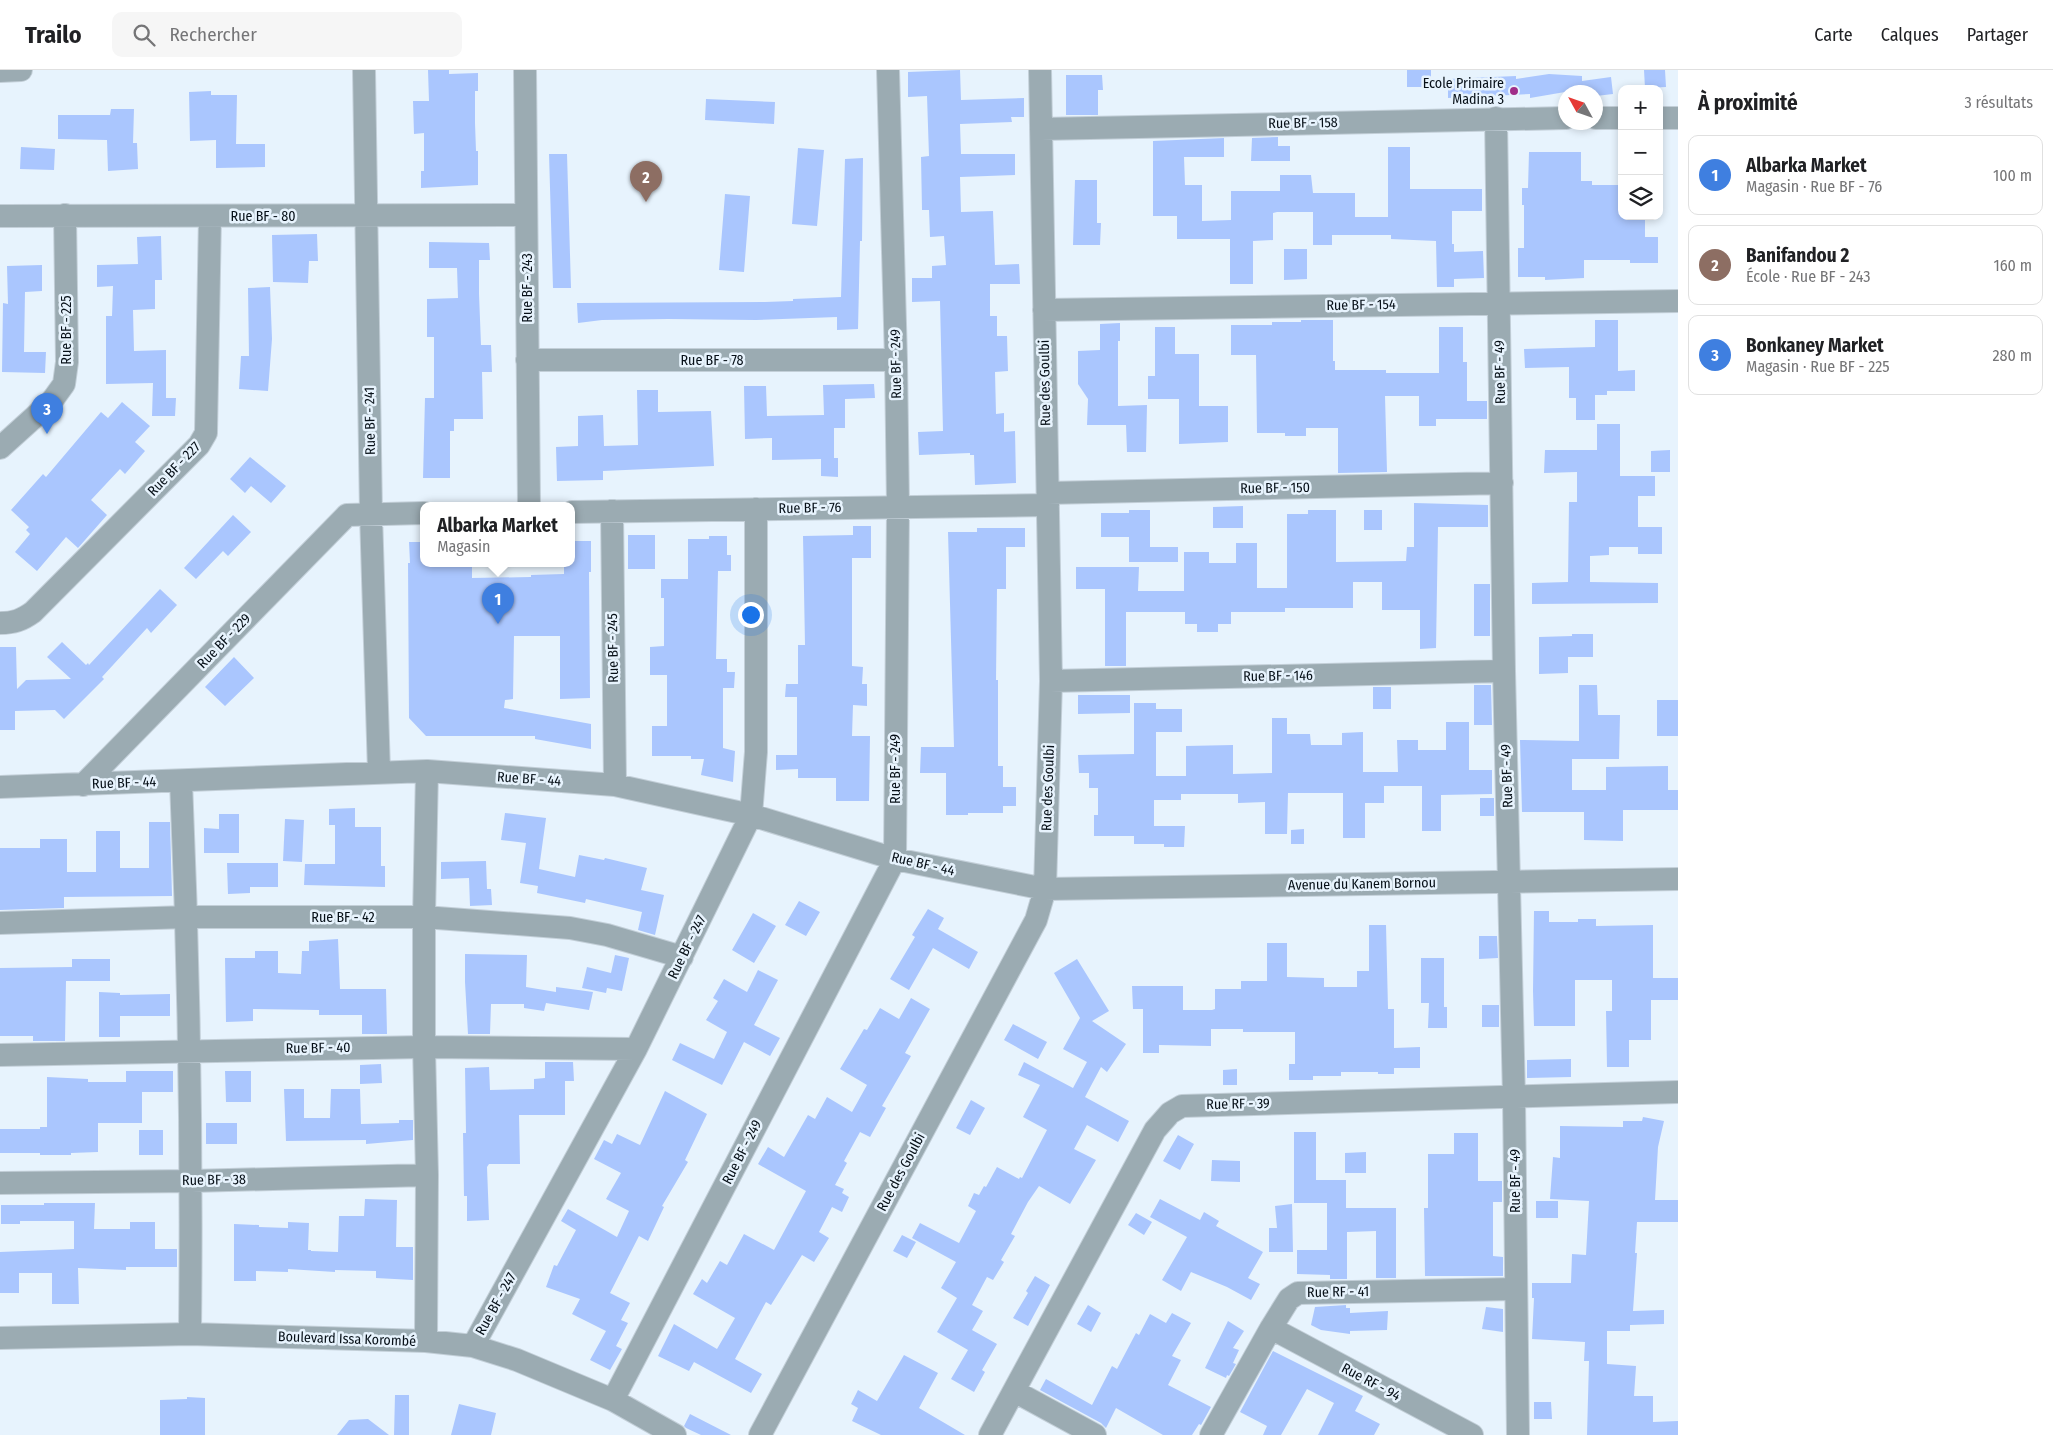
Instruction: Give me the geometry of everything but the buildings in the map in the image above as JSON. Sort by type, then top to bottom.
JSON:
[{"type":"street","points":[[0,71],[21,70]]},
{"type":"street","name":"Rue BF - 241","points":[[364,70],[371,514],[379,772]]},
{"type":"street","name":"Rue BF - 243","points":[[525,70],[529,502]]},
{"type":"street","name":"Rue BF - 249","points":[[613,1400],[895,859],[898,507],[888,70]]},
{"type":"street","name":"Rue des Goulbi","points":[[760,1435],[1036,920],[1045,889],[1051,681],[1040,70]]},
{"type":"street","name":"Rue BF - 49","points":[[1496,118],[1504,671],[1514,1098],[1518,1435]]},
{"type":"street","name":"Rue BF - 158","points":[[1041,129],[1558,118]]},
{"type":"street","points":[[1603,118],[1618,118]]},
{"type":"street","points":[[1663,118],[1678,118]]},
{"type":"street","name":"Rue BF - 225","points":[[0,448],[51,402],[64,384],[67,362],[65,215]]},
{"type":"street","name":"Rue BF - 80","points":[[0,216],[526,215]]},
{"type":"street","name":"Rue BF - 227","points":[[0,623],[23,620],[32,612],[199,444],[206,433],[210,216]]},
{"type":"street","name":"Rue BF - 154","points":[[1044,310],[1678,301]]},
{"type":"street","name":"Rue BF - 78","points":[[527,360],[896,360]]},
{"type":"street","name":"Rue BF - 150","points":[[1048,499],[1502,483]]},
{"type":"street","name":"Rue BF - 76","points":[[575,512],[898,507],[1048,499]]},
{"type":"street","name":"Rue BF - 247","points":[[473,1346],[636,1049],[751,815],[756,752],[756,509]]},
{"type":"street","name":"Rue BF - 245","points":[[612,511],[615,785]]},
{"type":"street","points":[[371,514],[420,513]]},
{"type":"street","name":"Rue BF - 229","points":[[83,785],[347,515],[371,514]]},
{"type":"street","name":"Rue BF - 146","points":[[1051,681],[1504,671]]},
{"type":"street","points":[[426,1341],[428,1175],[424,1047],[424,917],[427,771]]},
{"type":"street","name":"Rue BF - 44","points":[[0,787],[427,771],[615,785],[751,815],[895,859],[1045,889]]},
{"type":"street","points":[[181,781],[187,917],[192,1181],[190,1334]]},
{"type":"street","name":"Avenue du Kanem Bornou","points":[[1045,889],[1678,879]]},
{"type":"street","name":"Rue BF - 42","points":[[0,923],[187,917],[424,917],[570,928],[607,935],[682,958]]},
{"type":"street","name":"Rue BF - 40","points":[[0,1055],[424,1047],[636,1049]]},
{"type":"street","name":"Rue RF - 39","points":[[990,1435],[1155,1130],[1170,1112],[1182,1106],[1678,1092]]},
{"type":"street","name":"Rue BF - 38","points":[[0,1183],[192,1181],[428,1175]]},
{"type":"street","name":"Rue RF - 41","points":[[1211,1435],[1271,1328],[1289,1299],[1298,1293],[1516,1289]]},
{"type":"street","name":"Rue RF - 94","points":[[1271,1328],[1472,1435]]},
{"type":"street","name":"Boulevard Issa Korombé","points":[[0,1338],[190,1334],[426,1341],[473,1346],[516,1360],[613,1400],[674,1435]]},
{"type":"street","points":[[1014,1391],[1095,1435]]},
{"type":"place","name":"Ecole Primaire Madina 3","points":[[1514,91]]},
{"type":"place","name":"Banifandou 2","points":[[646,202]]},
{"type":"place","name":"Bonkaney Market","points":[[47,434]]},
{"type":"place","name":"Albarka Market","points":[[498,624]]}]
